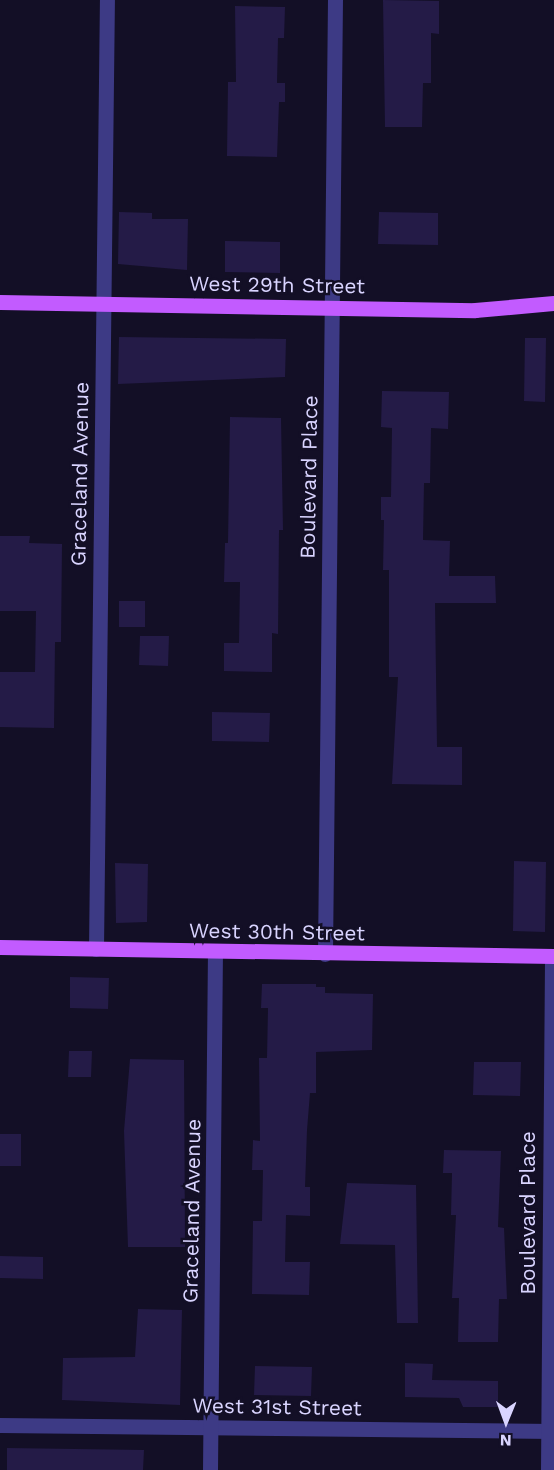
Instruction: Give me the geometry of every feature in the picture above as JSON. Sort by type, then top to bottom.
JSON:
[{"type":"main road","name":"West 29th Street","points":[[0,302],[475,310],[554,303]]},
{"type":"main road","name":"West 30th Street","points":[[0,947],[553,956]]},
{"type":"street","name":"Graceland Avenue","points":[[96,949],[107,0]]},
{"type":"street","name":"Boulevard Place","points":[[326,954],[335,0]]},
{"type":"street","name":"Graceland Avenue","points":[[210,1470],[215,952]]},
{"type":"street","name":"Boulevard Place","points":[[548,1470],[551,1431],[553,956]]},
{"type":"street","name":"West 31st Street","points":[[0,1425],[551,1431]]},
{"type":"building","points":[[383,0],[439,1],[439,34],[431,33],[431,83],[423,83],[422,127],[385,127]]},
{"type":"building","points":[[235,6],[285,7],[284,38],[278,38],[277,83],[285,83],[285,102],[279,102],[277,157],[227,156],[228,82],[236,82]]},
{"type":"building","points":[[119,212],[152,213],[152,219],[188,219],[187,270],[118,264]]},
{"type":"building","points":[[379,212],[438,213],[438,245],[378,244]]},
{"type":"building","points":[[225,241],[280,242],[280,273],[225,272]]},
{"type":"building","points":[[119,337],[286,339],[285,377],[118,384]]},
{"type":"building","points":[[525,338],[546,338],[545,402],[524,401]]},
{"type":"building","points":[[382,391],[449,392],[448,429],[431,428],[430,483],[424,483],[423,540],[450,541],[449,576],[495,576],[496,603],[435,603],[437,747],[462,747],[462,785],[392,784],[398,677],[389,677],[389,570],[383,570],[384,520],[381,520],[381,497],[391,497],[392,428],[381,427]]},
{"type":"building","points":[[230,417],[281,418],[283,530],[279,530],[278,634],[272,633],[272,672],[224,671],[224,643],[239,643],[240,582],[224,582],[225,543],[228,543]]},
{"type":"building","points":[[0,536],[30,536],[29,543],[62,544],[61,642],[55,642],[54,728],[0,727],[0,672],[35,672],[36,611],[0,611]]},
{"type":"building","points":[[119,601],[145,601],[145,627],[119,627]]},
{"type":"building","points":[[140,636],[169,636],[168,666],[139,665]]},
{"type":"building","points":[[212,712],[270,713],[269,742],[212,741]]},
{"type":"building","points":[[514,861],[546,862],[545,932],[513,931]]},
{"type":"building","points":[[115,863],[148,864],[147,922],[116,923]]},
{"type":"building","points":[[70,977],[109,978],[108,1009],[70,1008]]},
{"type":"building","points":[[262,984],[316,984],[316,987],[325,987],[325,993],[373,994],[372,1050],[316,1052],[316,1093],[310,1093],[307,1130],[305,1187],[310,1187],[310,1216],[286,1215],[285,1262],[310,1262],[309,1295],[252,1294],[253,1221],[262,1221],[263,1170],[252,1170],[253,1140],[260,1141],[259,1058],[267,1058],[268,1008],[261,1008]]},
{"type":"building","points":[[69,1051],[92,1051],[91,1077],[68,1077]]},
{"type":"building","points":[[130,1059],[184,1060],[185,1247],[128,1247],[124,1131]]},
{"type":"building","points":[[474,1062],[521,1062],[520,1096],[473,1095]]},
{"type":"building","points":[[0,1134],[21,1134],[21,1166],[0,1166]]},
{"type":"building","points":[[444,1150],[501,1151],[498,1227],[504,1228],[507,1299],[499,1299],[498,1342],[458,1342],[459,1298],[452,1298],[456,1215],[451,1215],[452,1173],[443,1173]]},
{"type":"building","points":[[347,1183],[416,1185],[418,1323],[397,1323],[395,1245],[340,1244]]},
{"type":"building","points":[[0,1256],[43,1257],[43,1279],[0,1278]]},
{"type":"building","points":[[138,1309],[182,1310],[180,1405],[62,1400],[63,1358],[135,1357]]},
{"type":"building","points":[[405,1363],[433,1364],[432,1380],[498,1381],[498,1407],[463,1407],[459,1398],[405,1397]]},
{"type":"building","points":[[255,1366],[312,1367],[311,1396],[254,1395]]},
{"type":"building","points":[[7,1448],[144,1450],[143,1470],[7,1470]]}]
